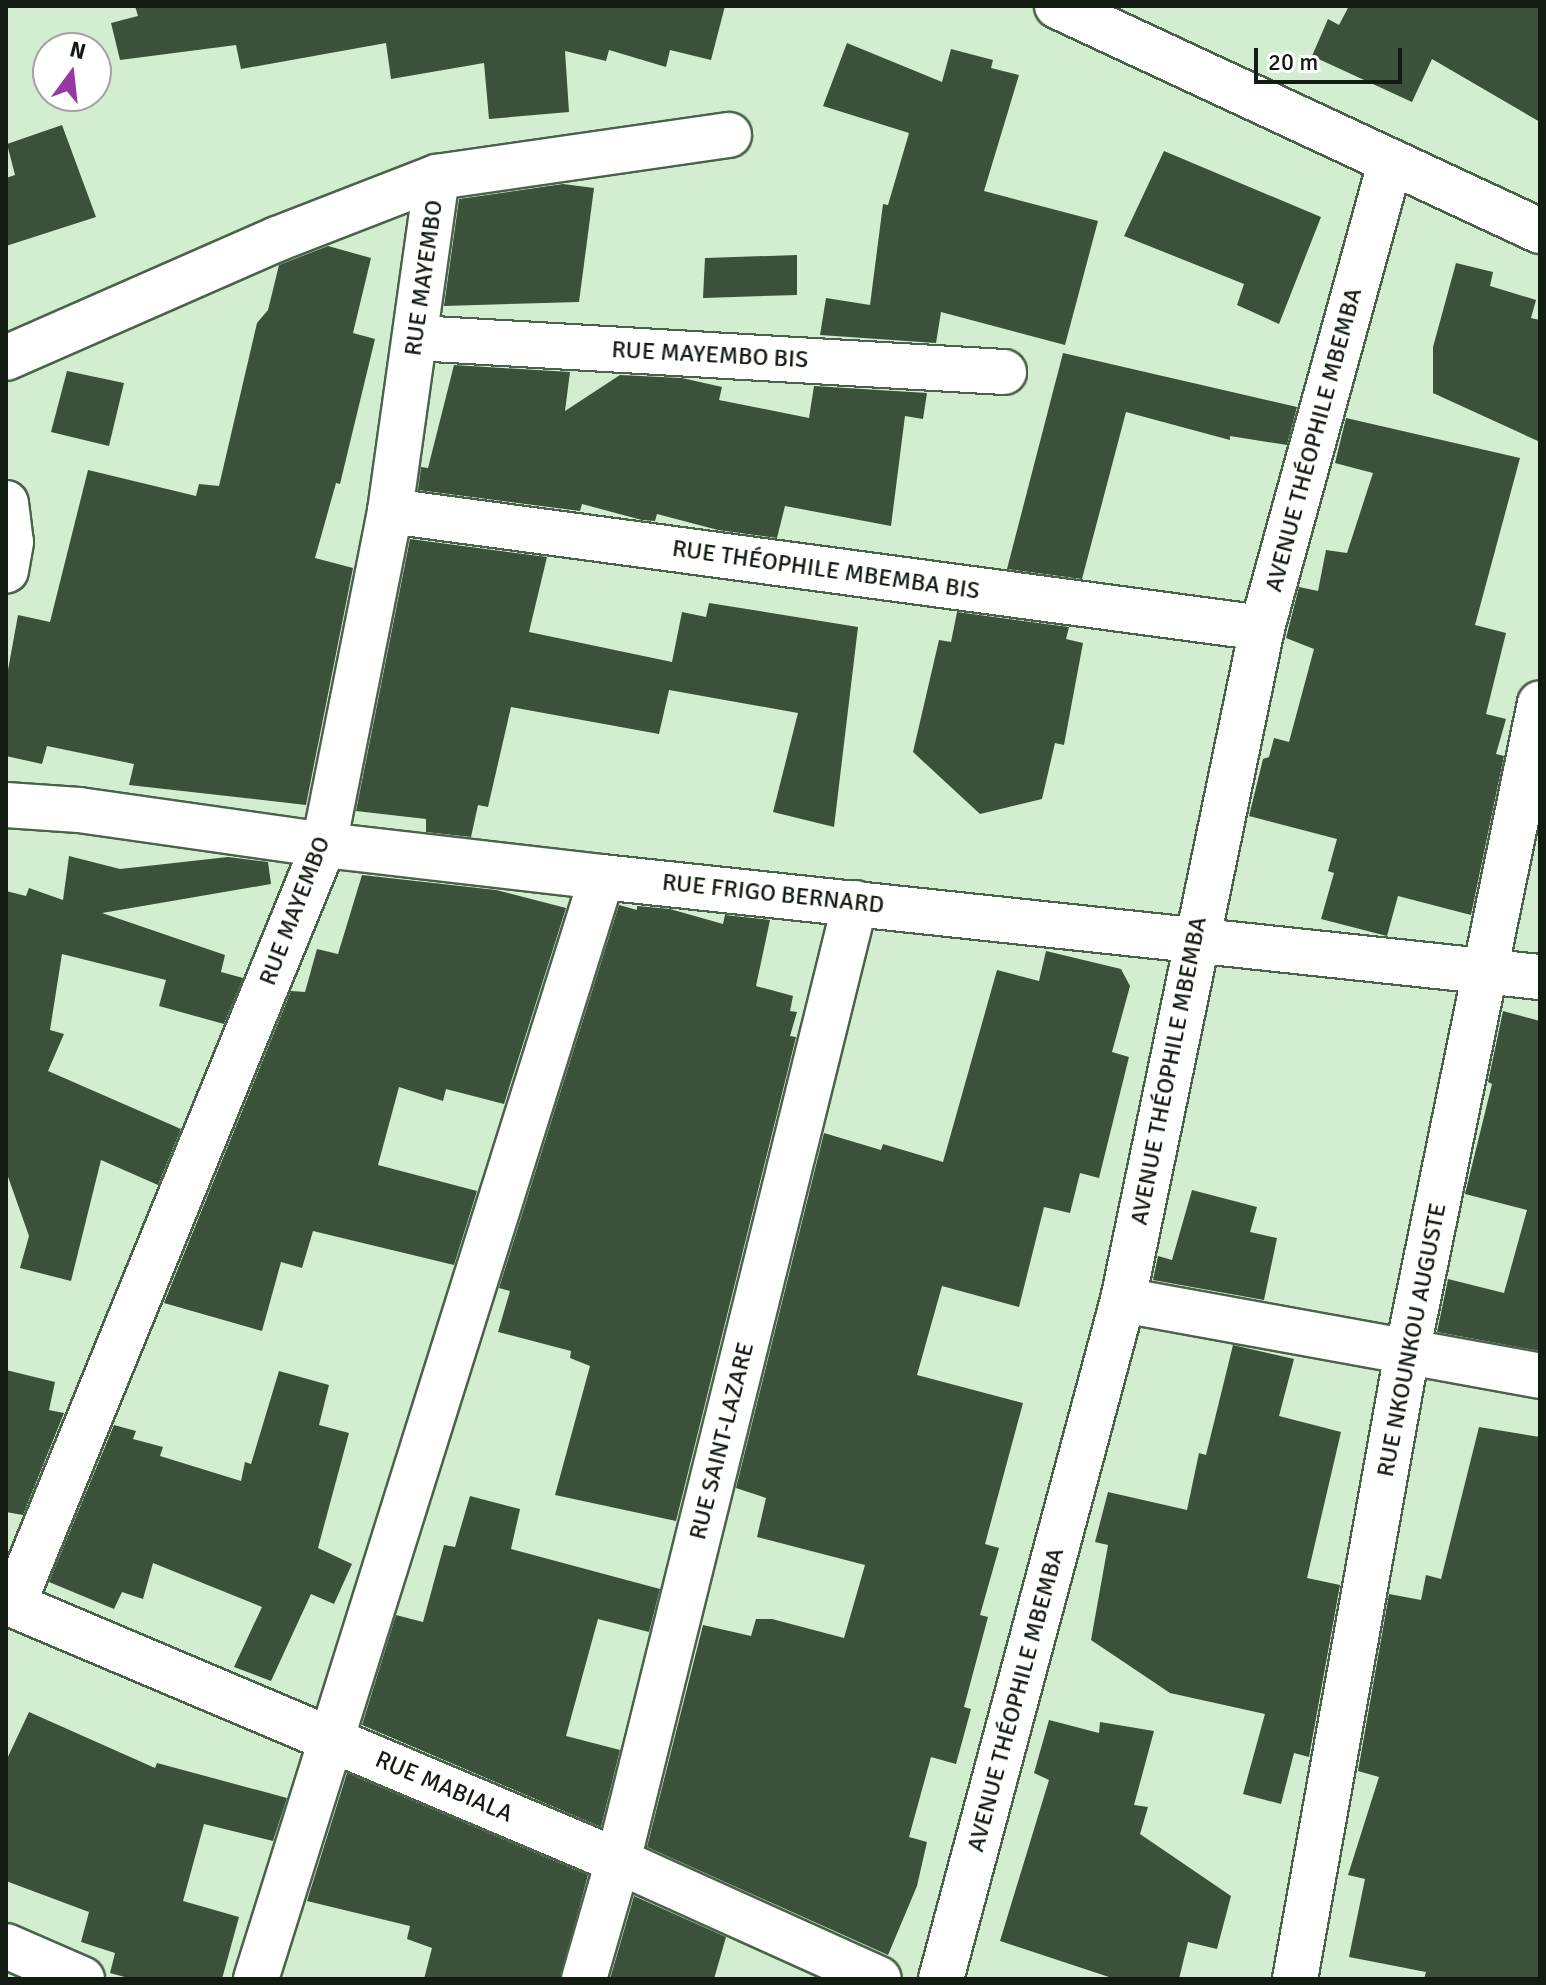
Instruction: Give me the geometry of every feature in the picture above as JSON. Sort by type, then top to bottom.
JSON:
[{"type":"street","points":[[1057,6],[1540,231]]},
{"type":"street","name":"RUE MAYEMBO","points":[[6,358],[277,239],[437,177],[729,135]]},
{"type":"street","name":"AVENUE THÉOPHILE MBEMBA","points":[[941,1979],[1123,1300],[1262,628],[1391,161]]},
{"type":"street","name":"RUE MAYEMBO","points":[[9,1604],[324,845],[390,511],[437,177]]},
{"type":"street","name":"RUE MAYEMBO BIS","points":[[416,338],[1004,372]]},
{"type":"street","points":[[6,503],[11,542],[6,571]]},
{"type":"street","name":"RUE THÉOPHILE MBEMBA BIS","points":[[390,511],[1262,628]]},
{"type":"street","name":"RUE NKOUNKOU AUGUSTE","points":[[1295,1979],[1407,1353],[1540,703]]},
{"type":"street","name":"RUE FRIGO BERNARD","points":[[6,805],[79,810],[324,845],[602,877],[1540,977]]},
{"type":"street","points":[[256,1979],[602,877]]},
{"type":"street","name":"RUE SAINT-LAZARE","points":[[584,1979],[618,1861],[855,903]]},
{"type":"street","points":[[1123,1300],[1540,1376]]},
{"type":"street","name":"RUE MABIALA","points":[[9,1604],[618,1861],[879,1979]]},
{"type":"street","points":[[6,1946],[82,1979]]},
{"type":"building","points":[[135,6],[725,6],[711,60],[670,50],[666,67],[609,50],[606,61],[565,51],[569,112],[489,119],[484,63],[391,79],[386,43],[241,69],[236,45],[120,60],[111,23],[138,16]]},
{"type":"building","points":[[1349,6],[1540,6],[1540,122],[1432,59],[1412,102],[1312,56],[1328,19],[1339,25]]},
{"type":"building","points":[[847,43],[942,82],[951,49],[993,60],[991,68],[1019,75],[984,191],[1098,221],[1065,345],[941,312],[936,343],[820,335],[826,298],[870,305],[883,204],[888,205],[909,133],[823,106]]},
{"type":"building","points":[[62,125],[96,217],[6,246],[6,178],[15,175],[7,144]]},
{"type":"building","points":[[1164,151],[1321,217],[1279,324],[1237,305],[1244,284],[1124,236]]},
{"type":"building","points":[[563,184],[594,188],[579,302],[444,306],[459,199]]},
{"type":"building","points":[[328,246],[371,258],[353,333],[375,339],[340,484],[336,483],[315,558],[353,568],[306,805],[129,785],[134,764],[47,746],[42,764],[6,756],[6,681],[18,615],[50,622],[88,470],[196,496],[199,484],[219,486],[257,323],[268,310],[279,265]]},
{"type":"building","points":[[797,255],[797,295],[703,298],[705,258]]},
{"type":"building","points":[[1456,263],[1493,272],[1490,286],[1536,300],[1531,318],[1540,320],[1540,442],[1433,393],[1433,347]]},
{"type":"building","points":[[1063,353],[1297,407],[1287,445],[1230,436],[1230,440],[1126,412],[1082,579],[1007,569]]},
{"type":"building","points":[[454,365],[570,372],[565,411],[620,375],[682,378],[722,387],[719,400],[809,418],[814,386],[927,393],[923,419],[905,416],[891,526],[785,506],[777,538],[718,530],[657,514],[655,521],[642,520],[582,504],[580,511],[418,490],[421,467],[428,468]]},
{"type":"building","points":[[67,371],[124,383],[109,446],[51,432]]},
{"type":"building","points":[[1346,418],[1520,458],[1475,625],[1506,633],[1486,714],[1506,719],[1496,754],[1504,756],[1471,915],[1398,896],[1387,936],[1321,919],[1334,873],[1328,871],[1337,839],[1249,816],[1263,759],[1269,757],[1274,738],[1289,742],[1314,649],[1286,638],[1299,587],[1318,591],[1326,550],[1347,553],[1373,473],[1335,463]]},
{"type":"building","points":[[410,539],[547,557],[529,632],[672,662],[682,612],[706,617],[709,603],[858,627],[834,827],[773,812],[798,713],[669,690],[659,734],[511,707],[488,807],[478,805],[471,837],[426,832],[426,819],[356,811]]},
{"type":"building","points":[[957,612],[1069,627],[1066,639],[1083,643],[1064,745],[1055,743],[1042,799],[980,814],[913,752],[939,640],[951,642]]},
{"type":"building","points":[[69,856],[120,869],[228,857],[268,862],[271,884],[102,913],[225,955],[221,972],[243,978],[224,1024],[159,1006],[166,980],[62,954],[50,1030],[64,1034],[48,1071],[181,1129],[158,1185],[101,1160],[71,1281],[20,1268],[29,1236],[6,1171],[6,891],[26,896],[29,888],[63,900]]},
{"type":"building","points":[[362,875],[496,890],[566,908],[504,1104],[446,1089],[443,1101],[399,1087],[378,1165],[477,1191],[454,1265],[313,1231],[302,1268],[281,1262],[262,1331],[164,1303],[291,991],[305,992],[317,949],[338,954]]},
{"type":"building","points":[[619,905],[637,910],[637,906],[670,909],[723,924],[725,915],[770,920],[756,986],[793,996],[790,1011],[797,1012],[790,1036],[796,1037],[676,1521],[555,1495],[590,1366],[570,1358],[571,1351],[498,1332],[510,1291],[499,1288]]},
{"type":"building","points":[[1046,951],[1121,969],[1130,986],[1112,1052],[1129,1057],[1099,1178],[1080,1173],[1070,1213],[1044,1207],[1019,1307],[942,1286],[917,1375],[1023,1403],[985,1544],[999,1548],[980,1615],[988,1617],[964,1707],[971,1709],[956,1764],[931,1757],[909,1837],[927,1842],[917,1886],[888,1955],[647,1847],[703,1625],[751,1636],[756,1619],[772,1619],[844,1638],[865,1565],[757,1537],[766,1498],[736,1488],[824,1133],[881,1150],[883,1144],[943,1162],[997,970],[1039,981]]},
{"type":"building","points":[[1503,1011],[1540,1021],[1540,1351],[1437,1332],[1448,1279],[1504,1293],[1527,1210],[1465,1194],[1492,1084],[1488,1082]]},
{"type":"building","points":[[1192,1190],[1257,1207],[1250,1232],[1277,1238],[1264,1300],[1153,1280],[1158,1256],[1172,1260]]},
{"type":"building","points":[[1233,1345],[1294,1359],[1279,1416],[1341,1432],[1307,1578],[1340,1585],[1309,1757],[1294,1753],[1281,1804],[1243,1794],[1265,1714],[1170,1693],[1091,1640],[1108,1545],[1095,1542],[1108,1492],[1187,1510],[1199,1453],[1206,1455]]},
{"type":"building","points":[[6,1370],[55,1382],[49,1410],[64,1413],[23,1515],[6,1512]]},
{"type":"building","points":[[279,1371],[329,1385],[319,1425],[349,1433],[318,1548],[352,1564],[334,1604],[311,1594],[271,1681],[234,1667],[262,1607],[153,1563],[143,1599],[122,1592],[114,1609],[49,1582],[114,1425],[136,1431],[133,1439],[163,1447],[160,1456],[241,1481],[245,1462],[251,1464]]},
{"type":"building","points":[[1479,1427],[1540,1437],[1540,1979],[1424,1979],[1426,1972],[1349,1957],[1365,1879],[1348,1875],[1379,1777],[1358,1771],[1389,1594],[1421,1600],[1426,1575],[1441,1579]]},
{"type":"building","points":[[470,1496],[520,1509],[511,1549],[660,1589],[649,1632],[598,1619],[566,1736],[620,1750],[601,1827],[362,1725],[396,1615],[423,1622],[444,1545],[455,1547]]},
{"type":"building","points":[[29,1712],[155,1768],[157,1763],[287,1798],[273,1841],[204,1824],[183,1901],[239,1917],[222,1979],[132,1979],[110,1973],[115,1953],[81,1942],[89,1912],[6,1881],[6,1761]]},
{"type":"building","points":[[1049,1720],[1099,1733],[1100,1722],[1154,1731],[1134,1805],[1148,1807],[1140,1834],[1231,1896],[1217,1949],[1188,1942],[1179,1979],[1115,1979],[1000,1941],[1049,1780],[1034,1773]]},
{"type":"building","points":[[347,1773],[588,1875],[560,1979],[424,1979],[432,1948],[407,1939],[410,1926],[307,1901]]},
{"type":"building","points":[[634,1896],[726,1937],[714,1979],[610,1979]]}]
